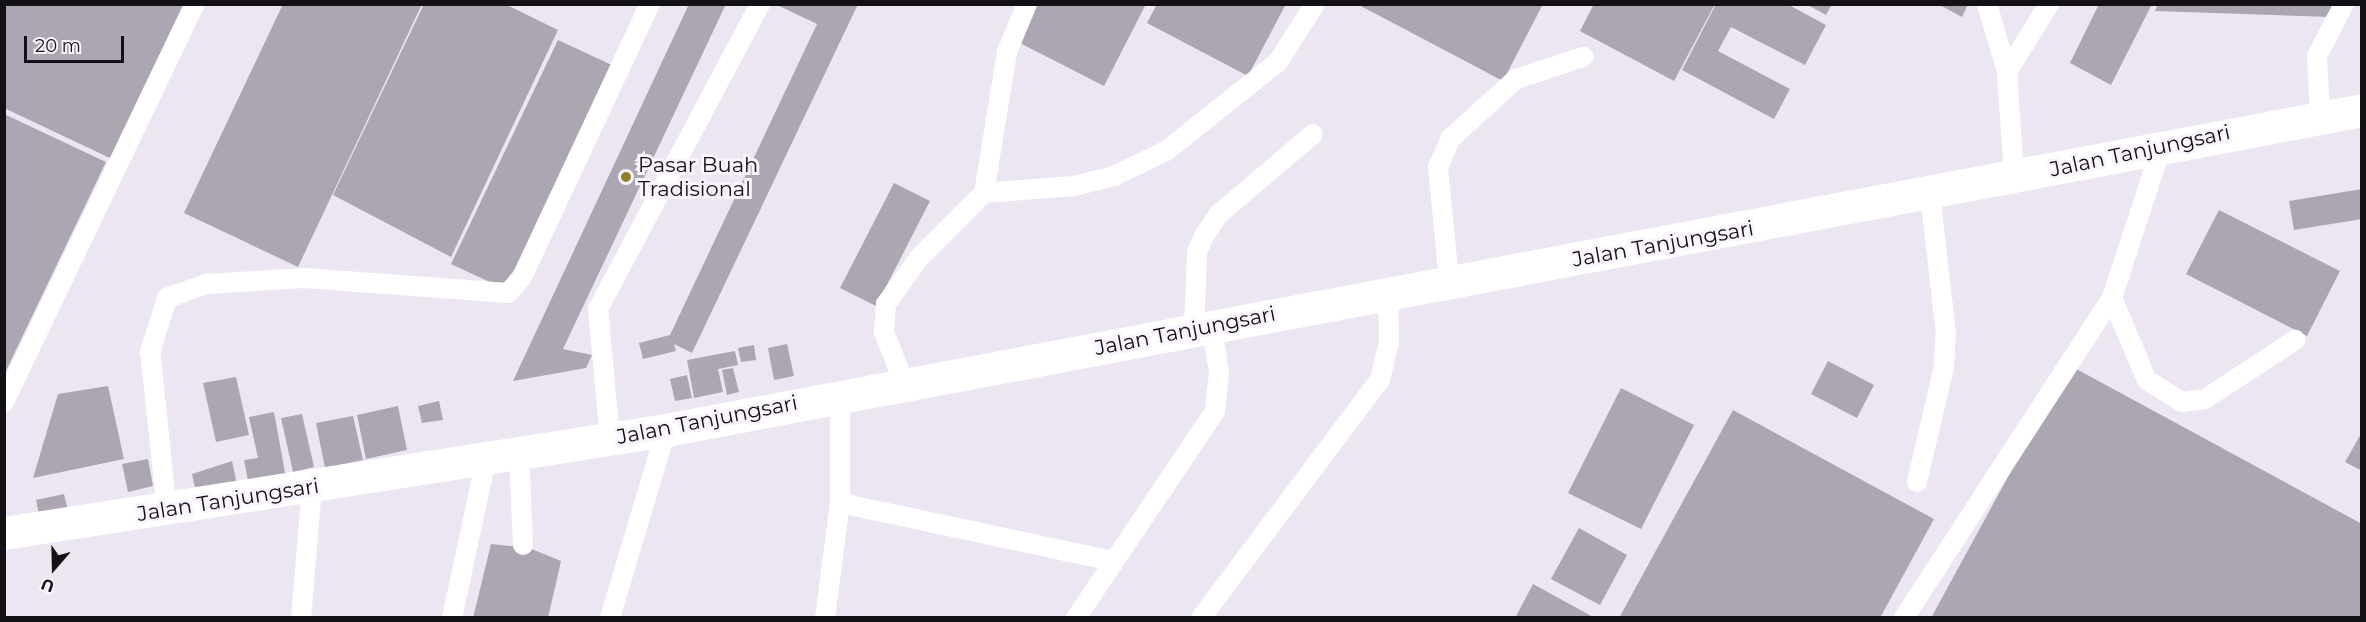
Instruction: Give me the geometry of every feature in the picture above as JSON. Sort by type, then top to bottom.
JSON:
[{"type":"main road","name":"Jalan Tanjungsari","points":[[4,533],[167,510],[666,430],[840,393],[1930,193],[2320,116],[2361,110]]},
{"type":"lane","points":[[4,402],[195,4]]},
{"type":"lane","points":[[167,510],[150,352],[167,298],[206,284],[304,278],[508,293],[522,277],[650,4]]},
{"type":"lane","points":[[610,440],[598,309],[760,4]]},
{"type":"lane","points":[[904,383],[884,332],[889,296],[984,193],[1007,52],[1027,4]]},
{"type":"lane","points":[[984,193],[1074,186],[1114,176],[1166,151],[1278,62],[1315,4]]},
{"type":"lane","points":[[1987,4],[2007,72],[2014,176]]},
{"type":"lane","points":[[2007,72],[2049,4]]},
{"type":"lane","points":[[2320,116],[2317,56],[2344,4]]},
{"type":"lane","points":[[1449,280],[1438,167],[1451,138],[1516,79],[1583,57]]},
{"type":"lane","points":[[1076,618],[1215,411],[1219,373],[1203,328],[1197,252],[1204,236],[1220,214],[1313,134]]},
{"type":"lane","points":[[1904,618],[2112,298],[2161,148]]},
{"type":"lane","points":[[1917,482],[1944,367],[1946,334],[1930,193]]},
{"type":"lane","points":[[1201,618],[1380,380],[1389,341],[1388,292]]},
{"type":"lane","points":[[2112,298],[2147,380],[2182,402],[2205,399],[2295,340]]},
{"type":"lane","points":[[825,618],[840,503],[840,393]]},
{"type":"lane","points":[[610,618],[666,430]]},
{"type":"lane","points":[[519,453],[523,545]]},
{"type":"lane","points":[[452,618],[486,459]]},
{"type":"lane","points":[[301,618],[312,486]]},
{"type":"lane","points":[[840,503],[1114,561]]},
{"type":"building","points":[[4,4],[186,4],[112,159],[4,108]]},
{"type":"building","points":[[283,4],[422,4],[298,267],[184,213]]},
{"type":"building","points":[[424,4],[505,4],[558,30],[451,257],[333,195]]},
{"type":"building","name":"Pasar Buah Tradisional","points":[[689,4],[726,4],[563,349],[592,355],[586,368],[513,381]]},
{"type":"building","name":"Pasar Buah Tradisional","points":[[775,4],[858,4],[692,353],[674,344],[676,351],[643,359],[639,343],[670,335],[817,24]]},
{"type":"building","points":[[1032,4],[1146,4],[1104,86],[1014,40]]},
{"type":"building","points":[[1157,4],[1286,4],[1248,76],[1147,23]]},
{"type":"building","points":[[1357,4],[1543,4],[1503,81]]},
{"type":"building","points":[[1594,4],[1715,4],[1674,81],[1580,31]]},
{"type":"building","points":[[1716,4],[1787,4],[1826,25],[1805,65],[1731,27],[1718,51],[1790,89],[1774,119],[1682,70]]},
{"type":"building","points":[[1806,4],[1832,4],[1826,15]]},
{"type":"building","points":[[1938,4],[1968,4],[1962,17]]},
{"type":"building","points":[[2099,4],[2152,4],[2111,85],[2070,63]]},
{"type":"building","points":[[2158,4],[2337,4],[2331,17],[2155,11]]},
{"type":"building","points":[[558,40],[614,66],[507,290],[451,264]]},
{"type":"building","points":[[4,114],[106,162],[4,375]]},
{"type":"building","points":[[894,183],[930,201],[876,306],[840,288]]},
{"type":"building","points":[[2362,189],[2362,219],[2294,230],[2289,201]]},
{"type":"building","points":[[2219,210],[2340,271],[2307,336],[2186,274]]},
{"type":"building","points":[[787,344],[794,376],[774,380],[768,348]]},
{"type":"building","points":[[754,345],[756,360],[741,362],[738,348]]},
{"type":"building","points":[[735,351],[738,365],[718,369],[723,392],[694,398],[687,360]]},
{"type":"building","points":[[1828,361],[1874,385],[1857,418],[1811,394]]},
{"type":"building","points":[[2069,365],[2362,524],[2362,618],[1931,618]]},
{"type":"building","points":[[733,368],[739,392],[727,395],[722,370]]},
{"type":"building","points":[[687,375],[692,398],[675,401],[670,379]]},
{"type":"building","points":[[236,377],[249,435],[216,442],[203,383]]},
{"type":"building","points":[[108,386],[124,459],[33,478],[58,394]]},
{"type":"building","points":[[1621,388],[1694,425],[1641,529],[1568,493]]},
{"type":"building","points":[[439,401],[443,420],[422,423],[418,406]]},
{"type":"building","points":[[398,406],[407,450],[366,459],[357,415]]},
{"type":"building","points":[[1733,410],[1934,519],[1880,618],[1619,618]]},
{"type":"building","points":[[274,412],[286,478],[249,486],[244,460],[258,458],[249,417]]},
{"type":"building","points":[[302,414],[314,467],[293,472],[281,418]]},
{"type":"building","points":[[353,416],[363,460],[325,468],[316,423]]},
{"type":"building","points":[[2362,432],[2362,471],[2345,462]]},
{"type":"building","points":[[148,459],[153,486],[128,492],[122,464]]},
{"type":"building","points":[[232,461],[238,489],[197,497],[192,474]]},
{"type":"building","points":[[64,494],[70,519],[41,524],[36,500]]},
{"type":"building","points":[[1579,528],[1627,555],[1600,605],[1551,579]]},
{"type":"building","points":[[491,544],[529,548],[561,561],[548,618],[473,618]]},
{"type":"building","points":[[1533,584],[1595,618],[1515,618]]},
{"type":"place","name":"Pasar Buah Tradisional","points":[[626,177]]}]
